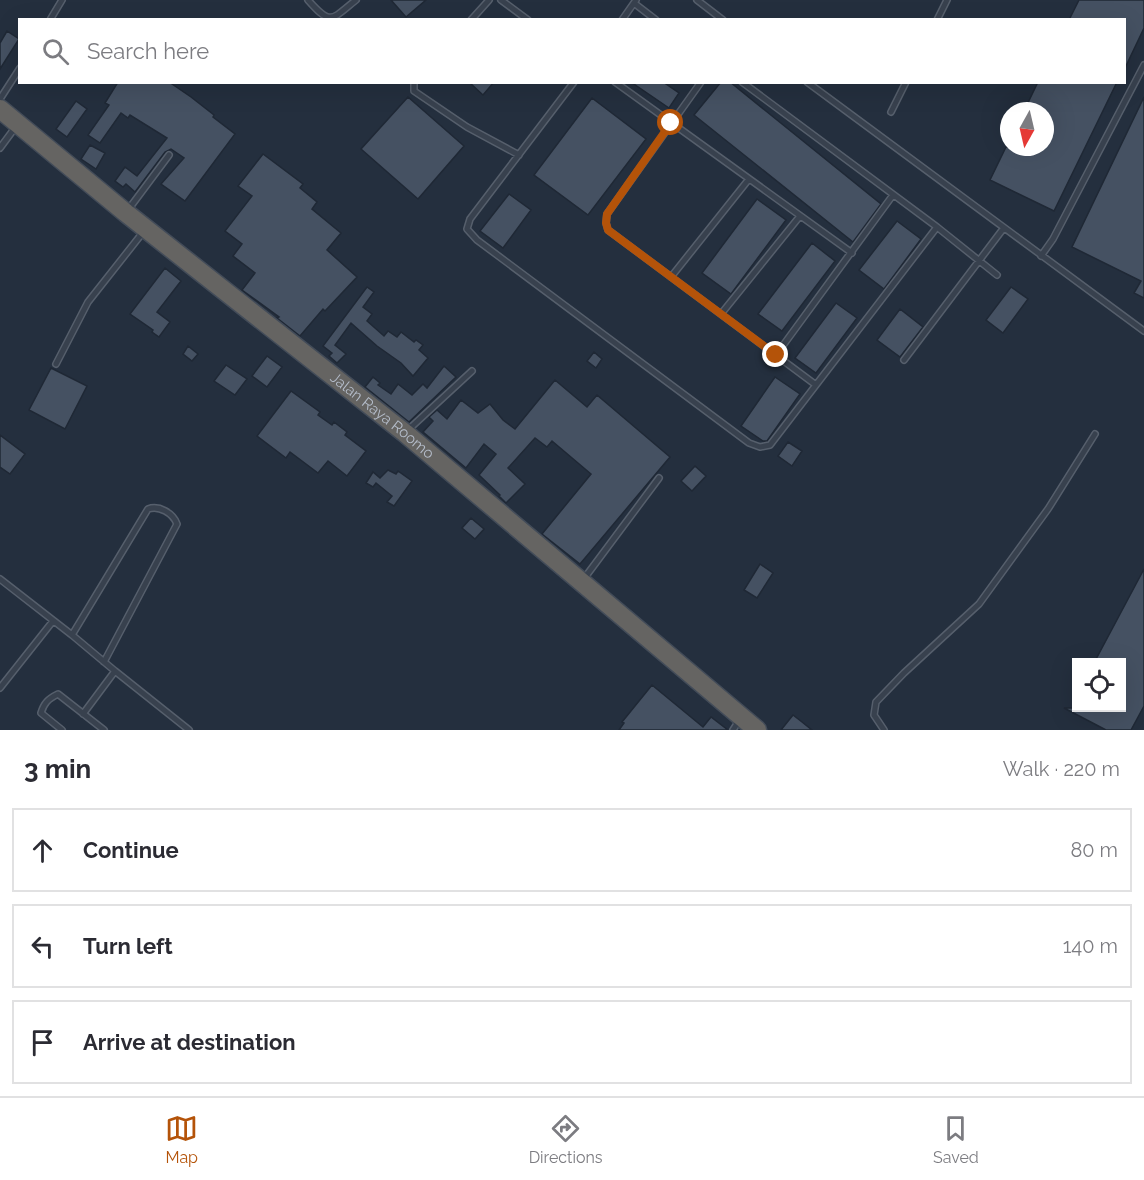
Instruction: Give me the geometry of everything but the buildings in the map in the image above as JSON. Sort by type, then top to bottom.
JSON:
[{"type":"highway","name":"Jalan Raya Roomo","points":[[0,109],[126,213],[405,434],[582,581],[737,724],[757,730]]},
{"type":"lane","points":[[51,18],[63,0]]},
{"type":"lane","points":[[308,0],[322,16],[327,18],[334,16],[356,0]]},
{"type":"lane","points":[[473,18],[489,0]]},
{"type":"lane","points":[[501,0],[525,18]]},
{"type":"lane","points":[[697,0],[720,18]]},
{"type":"lane","points":[[938,18],[947,0]]},
{"type":"lane","points":[[622,18],[635,1],[654,18]]},
{"type":"lane","points":[[1041,256],[1053,239],[1144,65]]},
{"type":"lane","points":[[0,99],[18,71]]},
{"type":"lane","points":[[414,84],[414,91],[467,127],[519,155]]},
{"type":"lane","points":[[572,84],[470,219],[467,229],[477,240],[749,443],[760,447],[770,445],[937,227]]},
{"type":"lane","points":[[618,84],[852,253]]},
{"type":"lane","points":[[699,84],[607,214],[608,230],[816,385]]},
{"type":"lane","points":[[745,84],[937,227],[997,275]]},
{"type":"lane","points":[[810,84],[1144,331]]},
{"type":"lane","points":[[891,112],[905,84]]},
{"type":"lane","points":[[0,148],[18,124]]},
{"type":"lane","points":[[126,213],[169,155]]},
{"type":"lane","points":[[671,277],[749,179]]},
{"type":"lane","points":[[776,355],[893,195]]},
{"type":"lane","points":[[722,314],[800,216]]},
{"type":"lane","points":[[56,364],[88,302],[146,229]]},
{"type":"lane","points":[[904,360],[1004,229]]},
{"type":"lane","points":[[405,434],[472,371]]},
{"type":"lane","points":[[884,730],[874,716],[876,702],[979,604],[1048,509],[1095,435]]},
{"type":"lane","points":[[582,581],[659,478]]},
{"type":"lane","points":[[72,634],[148,509],[158,507],[173,516],[177,524],[104,662]]},
{"type":"lane","points":[[0,579],[72,634],[189,730]]},
{"type":"lane","points":[[0,688],[53,621]]},
{"type":"lane","points":[[83,714],[115,671]]},
{"type":"lane","points":[[62,730],[41,713],[43,705],[49,698],[58,694],[104,730]]},
{"type":"route","points":[[671,123],[607,214],[608,230],[776,355]]}]
